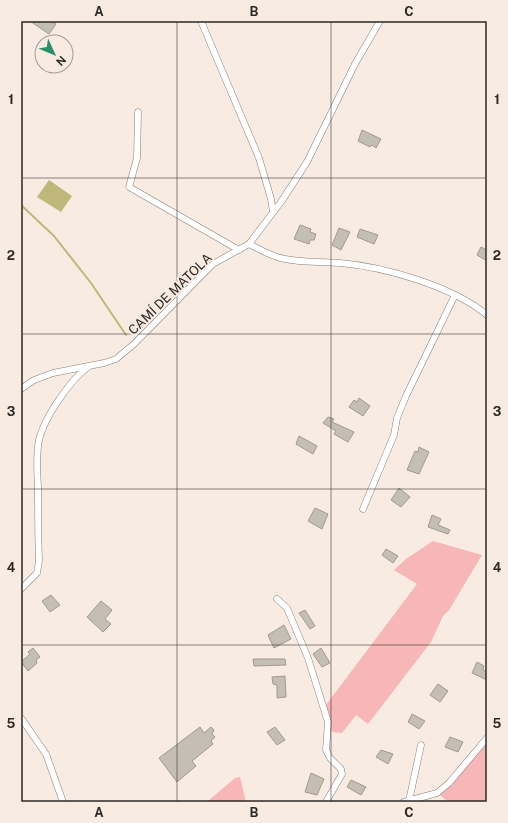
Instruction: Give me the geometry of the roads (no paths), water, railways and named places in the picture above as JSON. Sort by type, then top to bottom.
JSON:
[{"type":"street","points":[[201,21],[259,158],[271,199],[273,212]]},
{"type":"street","name":"CAMÍ DE MATOLA","points":[[21,389],[34,380],[54,373],[104,363],[116,359],[134,344],[213,264],[249,244],[307,162],[355,64],[380,21]]},
{"type":"street","points":[[138,112],[137,158],[129,187],[239,250]]},
{"type":"street","points":[[249,244],[267,253],[285,259],[341,263],[370,267],[434,286],[455,295],[487,315]]},
{"type":"street","points":[[363,509],[394,434],[397,418],[406,396],[455,295]]},
{"type":"street","points":[[21,589],[37,573],[39,561],[37,463],[39,440],[49,418],[66,388],[79,374],[91,365]]},
{"type":"street","points":[[277,599],[287,608],[308,658],[328,722],[326,750],[330,758],[341,769],[342,774],[326,802]]},
{"type":"street","points":[[21,718],[46,754],[63,802]]},
{"type":"street","points":[[421,746],[407,801],[437,793],[449,783],[487,738]]},
{"type":"waterway","points":[[21,205],[54,236],[91,283],[126,335]]}]
